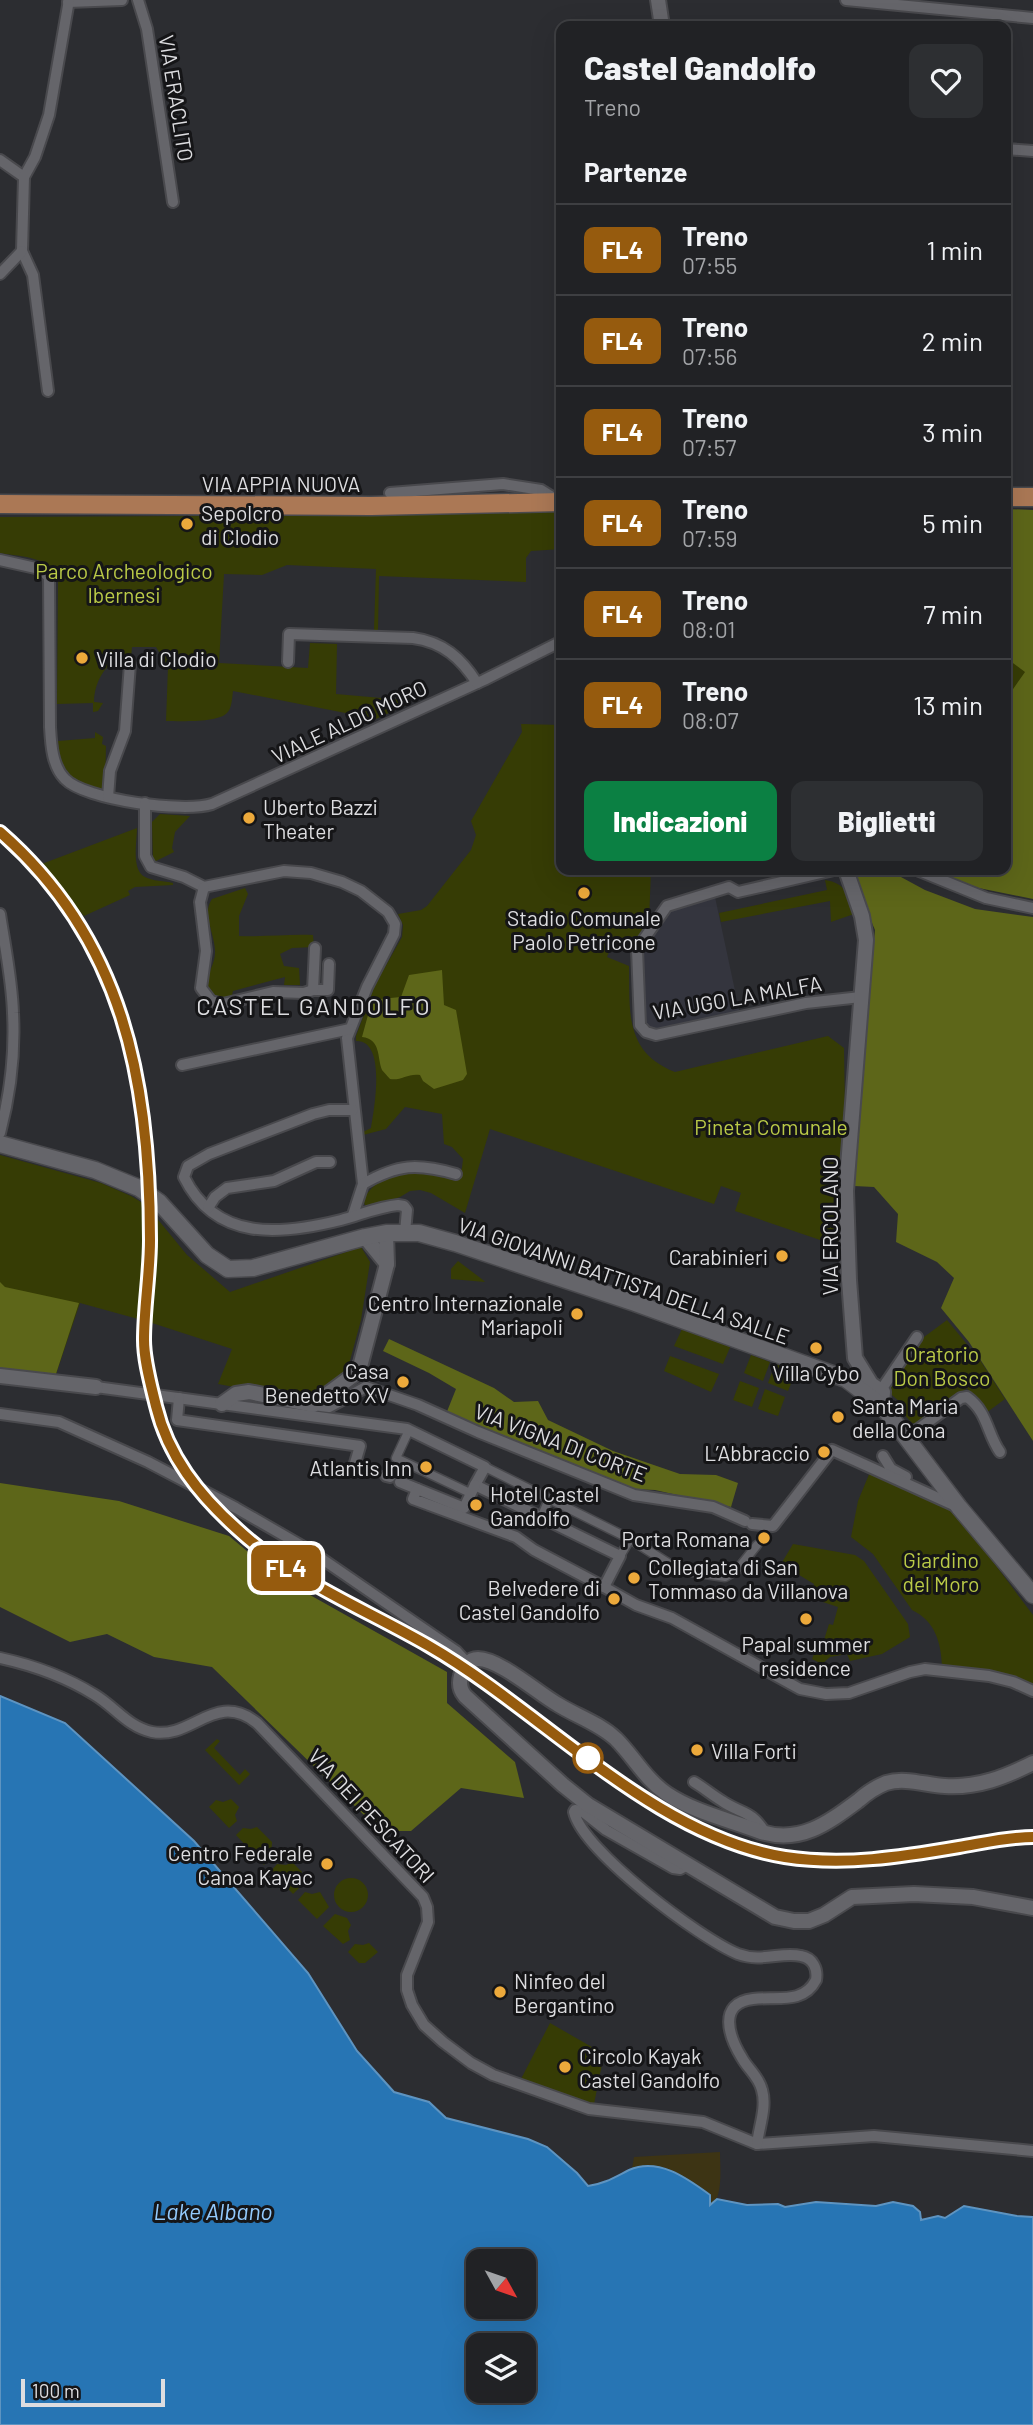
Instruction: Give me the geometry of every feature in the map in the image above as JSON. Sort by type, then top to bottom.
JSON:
[{"type":"main road","points":[[1011,497],[1033,498]]},
{"type":"main road","name":"VIA APPIA NUOVA","points":[[0,505],[371,506],[556,502]]},
{"type":"main road","name":"VIA GIOVANNI BATTISTA DELLA SALLE","points":[[0,1144],[95,1170],[139,1188],[159,1202],[211,1258],[228,1269],[253,1268],[386,1233],[405,1232],[439,1238],[635,1303],[846,1379],[881,1398],[906,1438],[958,1507],[1033,1595]]},
{"type":"street","points":[[48,391],[33,275],[22,251],[21,209],[24,177],[35,157],[49,115],[68,1],[122,0]]},
{"type":"street","name":"VIA ERACLITO","points":[[138,0],[146,22],[173,202]]},
{"type":"street","points":[[658,0],[661,21]]},
{"type":"street","points":[[846,0],[1033,19]]},
{"type":"street","points":[[1011,150],[1033,152]]},
{"type":"street","points":[[0,160],[24,177]]},
{"type":"street","points":[[0,274],[22,251]]},
{"type":"street","points":[[390,493],[503,484],[541,490],[556,499]]},
{"type":"street","name":"VIALE ALDO MORO","points":[[0,559],[37,568],[47,575],[50,585],[50,727],[59,772],[81,790],[145,803],[184,808],[212,804],[556,644]]},
{"type":"street","points":[[288,662],[289,634],[413,638],[449,650],[463,663],[477,683]]},
{"type":"street","points":[[108,797],[110,771],[125,732],[130,664]]},
{"type":"street","points":[[145,803],[144,849],[147,863],[154,868],[184,877],[204,887],[276,872],[311,873],[354,887],[388,912],[395,924],[394,934],[350,1029],[347,1049],[363,1184],[353,1215]]},
{"type":"street","name":"VIA UGO LA MALFA","points":[[812,875],[738,892],[729,887],[667,906],[637,949],[642,1028],[649,1034],[656,1035],[806,1003],[861,997]]},
{"type":"street","name":"VIA ERCOLANO","points":[[847,875],[865,934],[846,1191],[849,1280],[855,1358],[881,1398]]},
{"type":"street","points":[[929,875],[986,898],[1033,908]]},
{"type":"street","points":[[204,887],[200,906],[206,951],[200,983],[207,999],[223,1004],[273,992],[304,993],[328,990],[329,964]]},
{"type":"street","points":[[0,914],[11,988],[13,1025],[0,1133]]},
{"type":"street","points":[[313,990],[315,948]]},
{"type":"street","points":[[183,1065],[350,1029]]},
{"type":"street","points":[[353,1110],[329,1110],[313,1114],[209,1154],[191,1164],[185,1170],[184,1177],[208,1208],[230,1224],[265,1230],[319,1224],[401,1205],[407,1210],[405,1232],[387,1264]]},
{"type":"street","points":[[208,1208],[215,1197],[228,1188],[268,1182],[316,1162],[330,1162]]},
{"type":"street","points":[[363,1184],[383,1174],[410,1166],[456,1174]]},
{"type":"street","points":[[222,1404],[236,1394],[249,1392],[313,1405],[355,1374],[369,1338],[387,1264],[386,1233]]},
{"type":"street","points":[[365,1237],[387,1264]]},
{"type":"street","points":[[881,1398],[917,1337]]},
{"type":"street","points":[[0,1376],[409,1430],[630,1539],[679,1570],[716,1577],[731,1575],[757,1545]]},
{"type":"street","name":"VIA VIGNA DI CORTE","points":[[313,1405],[329,1407],[366,1387],[418,1405],[634,1495],[713,1507],[771,1530],[832,1450],[916,1489]]},
{"type":"street","points":[[906,1438],[961,1398],[967,1397],[987,1422],[1000,1452]]},
{"type":"street","points":[[179,1398],[177,1420],[360,1446],[353,1471]]},
{"type":"street","points":[[0,1414],[49,1419],[68,1425],[148,1462],[236,1508],[319,1557],[456,1651],[467,1663]]},
{"type":"street","points":[[409,1430],[396,1458],[541,1518],[620,1556]]},
{"type":"street","points":[[883,1456],[891,1469],[914,1482],[916,1489],[958,1507]]},
{"type":"street","points":[[392,1478],[464,1508],[485,1467]]},
{"type":"street","points":[[417,1489],[413,1500],[516,1537],[534,1550],[636,1605],[672,1618],[806,1691],[849,1693],[925,1669],[989,1676],[1019,1684],[1033,1691]]},
{"type":"street","points":[[541,1518],[549,1499]]},
{"type":"street","points":[[604,1587],[630,1539]]},
{"type":"street","name":"VIA DEI PESCATORI","points":[[0,1658],[46,1672],[98,1697],[129,1723],[154,1732],[178,1729],[209,1714],[225,1711],[241,1713],[260,1725],[423,1897],[428,1909],[428,1926],[410,1965],[407,1979],[407,1990],[414,2009],[424,2025],[464,2059],[493,2075],[580,2106],[607,2112],[703,2122],[757,2144],[874,2136],[1033,2151]]},
{"type":"street","points":[[1033,1763],[998,1779],[971,1785],[943,1786],[905,1781],[886,1783],[818,1829],[795,1835],[765,1833],[671,1796],[653,1782],[616,1739],[501,1668],[480,1659],[467,1663],[460,1678],[465,1696],[588,1805],[765,1913],[799,1922],[828,1913],[846,1899],[858,1896],[929,1894],[973,1896],[1033,1908]]},
{"type":"street","points":[[694,1782],[725,1803],[749,1813],[765,1833]]},
{"type":"street","points":[[686,1866],[673,1868],[615,1836],[582,1811],[574,1812],[576,1819],[606,1856],[688,1926],[738,1954],[765,1958],[802,1956],[815,1966],[816,1980],[803,1995],[794,1998],[745,2000],[736,2005],[729,2015],[729,2027],[737,2050],[757,2078],[763,2092],[757,2144]]},
{"type":"shaded area","points":[[715,897],[740,1014],[726,1013],[722,1018],[685,1026],[682,1023],[676,1024],[673,1028],[657,1032],[643,1024],[642,951],[671,910]]},
{"type":"green space","points":[[1011,509],[1033,510],[1033,899],[959,884],[940,875],[1011,875],[1011,692],[1025,672],[1011,662]]},
{"type":"green space","name":"Parco Archeologico Ibernesi","points":[[556,511],[556,549],[531,551],[526,558],[526,582],[379,576],[378,630],[374,630],[376,569],[287,565],[262,575],[224,574],[219,663],[308,668],[310,643],[337,644],[336,694],[404,700],[406,705],[376,719],[233,691],[230,708],[222,716],[198,721],[166,721],[168,667],[156,647],[132,647],[131,657],[109,665],[100,678],[95,694],[94,702],[103,703],[98,711],[93,712],[93,703],[57,704],[58,581],[55,573],[43,562],[35,559],[0,553],[0,517],[392,515]]},
{"type":"green space","points":[[1011,661],[1026,671],[1011,693]]},
{"type":"green space","name":"Pineta Comunale","points":[[521,724],[556,725],[556,875],[651,875],[649,921],[640,936],[614,939],[607,957],[629,966],[629,999],[633,1028],[646,1053],[658,1064],[675,1072],[828,1036],[844,1048],[845,1115],[839,1241],[832,1244],[735,1211],[741,1193],[721,1186],[714,1204],[490,1129],[465,1213],[431,1193],[420,1190],[410,1191],[369,1207],[365,1205],[363,1200],[371,1189],[393,1176],[417,1173],[456,1181],[462,1168],[463,1159],[452,1147],[444,1144],[442,1114],[405,1107],[386,1129],[363,1135],[363,1132],[371,1128],[376,1077],[372,1052],[366,1044],[356,1041],[356,1036],[375,985],[402,937],[403,925],[398,914],[421,910],[427,906],[471,850],[476,835],[471,821],[522,732]]},
{"type":"green space","points":[[95,732],[103,737],[102,744],[106,746],[105,791],[77,782],[65,769],[59,751],[58,741],[95,738]]},
{"type":"green space","points":[[160,814],[190,816],[175,832],[172,848],[174,852],[156,861],[153,860],[152,822]]},
{"type":"green space","points":[[137,828],[136,862],[141,873],[148,878],[173,885],[135,887],[128,891],[130,895],[84,916],[39,865]]},
{"type":"green space","points":[[855,875],[897,875],[925,890],[975,909],[1033,917],[1033,1441],[969,1342],[941,1308],[954,1278],[937,1262],[896,1242],[898,1214],[874,1187],[854,1186],[875,930]]},
{"type":"green space","points":[[825,880],[842,887],[854,914],[831,922],[830,901],[721,922],[719,913],[827,890]]},
{"type":"green space","points":[[245,888],[248,894],[239,916],[239,936],[313,935],[314,947],[292,948],[280,954],[284,966],[299,968],[300,985],[284,985],[285,977],[233,991],[231,999],[224,998],[214,995],[208,986],[215,953],[208,918],[209,905],[212,899]]},
{"type":"green space","points":[[442,970],[444,1005],[456,1010],[467,1074],[463,1080],[434,1089],[423,1081],[420,1075],[390,1079],[382,1070],[375,1045],[368,1038],[362,1037],[371,1004],[380,999],[401,997],[409,975]]},
{"type":"green space","points":[[0,1155],[101,1183],[131,1196],[146,1205],[187,1255],[230,1292],[361,1247],[370,1262],[361,1320],[346,1375],[311,1401],[218,1384],[232,1349],[80,1303],[54,1380],[0,1372]]},
{"type":"green space","points":[[458,1261],[485,1282],[451,1279],[451,1269]]},
{"type":"green space","points":[[0,1282],[5,1287],[79,1303],[54,1380],[0,1372]]},
{"type":"green space","name":"Oratorio Don Bosco","points":[[947,1320],[980,1360],[1005,1399],[986,1413],[967,1388],[920,1424],[912,1423],[897,1407],[900,1402],[885,1389],[920,1340]]},
{"type":"green space","points":[[682,1329],[731,1345],[723,1364],[674,1346]]},
{"type":"green space","points":[[389,1339],[494,1388],[514,1402],[538,1401],[548,1420],[613,1451],[680,1474],[716,1475],[738,1483],[731,1507],[655,1490],[632,1489],[446,1414],[456,1389],[383,1351]]},
{"type":"green space","points":[[751,1355],[770,1362],[763,1381],[744,1373]]},
{"type":"green space","points":[[670,1356],[719,1374],[711,1392],[664,1371]]},
{"type":"green space","points":[[775,1364],[796,1371],[788,1391],[768,1383]]},
{"type":"green space","points":[[740,1381],[759,1388],[752,1407],[733,1400]]},
{"type":"green space","points":[[765,1389],[785,1397],[778,1416],[758,1409]]},
{"type":"green space","name":"Giardino del Moro","points":[[870,1472],[954,1510],[1033,1615],[1033,1684],[942,1666],[938,1641],[931,1626],[912,1610],[873,1554],[851,1537],[858,1501]]},
{"type":"green space","points":[[0,1483],[119,1501],[229,1536],[278,1577],[447,1672],[447,1703],[515,1762],[524,1798],[461,1788],[411,1831],[387,1831],[363,1814],[212,1667],[154,1657],[107,1634],[70,1642],[0,1607]]},
{"type":"green space","points":[[793,1544],[855,1555],[864,1561],[908,1624],[910,1637],[882,1654],[850,1661],[847,1654],[830,1657],[822,1664],[812,1659],[819,1641],[823,1643],[829,1624],[833,1625],[838,1607],[808,1597],[814,1584],[781,1564]]},
{"type":"green space","points":[[217,1739],[220,1741],[214,1748],[240,1775],[245,1769],[250,1774],[239,1785],[205,1750]]},
{"type":"green space","points":[[231,1799],[239,1807],[235,1815],[237,1821],[229,1828],[209,1807],[216,1800],[223,1802]]},
{"type":"green space","points":[[257,1827],[272,1842],[271,1857],[264,1865],[236,1835],[243,1828]]},
{"type":"green space","points":[[292,1862],[302,1872],[300,1887],[293,1894],[271,1871],[277,1864],[286,1865]]},
{"type":"green space","points":[[351,1878],[363,1883],[368,1895],[363,1907],[351,1912],[339,1907],[334,1895],[339,1883]]},
{"type":"green space","points":[[305,1892],[320,1892],[329,1907],[317,1919],[298,1900]]},
{"type":"green space","points":[[335,1914],[347,1918],[351,1925],[348,1931],[350,1940],[343,1944],[323,1926]]},
{"type":"green space","points":[[369,1943],[378,1952],[365,1963],[359,1963],[348,1952],[355,1944]]},
{"type":"green space","name":"Circolo Kayak Castel Gandolfo","points":[[550,2023],[604,2054],[594,2104],[521,2079]]},
{"type":"sand","points":[[720,2152],[720,2187],[713,2206],[652,2167],[632,2169],[634,2157]]},
{"type":"water","name":"Lake Albano","points":[[0,1696],[65,1723],[194,1841],[308,1973],[357,2051],[394,2092],[429,2102],[446,2118],[528,2139],[547,2147],[588,2186],[629,2170],[651,2166],[673,2172],[692,2183],[710,2195],[710,2205],[717,2199],[747,2205],[778,2204],[785,2207],[816,2202],[876,2206],[893,2202],[913,2206],[920,2212],[921,2220],[938,2216],[945,2218],[964,2206],[1033,2217],[1033,2425],[0,2425]]},
{"type":"tunnel","points":[[757,1545],[768,1534]]},
{"type":"railway","points":[[0,832],[42,873],[74,918],[101,967],[122,1021]]},
{"type":"railway","points":[[252,1542],[298,1575],[465,1669],[655,1805],[731,1843],[786,1857],[852,1860],[1033,1837]]},
{"type":"train","name":"FL4","points":[[0,832],[52,884],[72,910],[108,980],[122,1021],[138,1080],[148,1152],[150,1244],[144,1344],[156,1408],[180,1466],[234,1527],[297,1575],[429,1646],[464,1668],[644,1798],[681,1820],[743,1846],[785,1857],[853,1861],[877,1860],[1033,1837]]},
{"type":"place","name":"Sepolcro di Clodio","points":[[187,524]]},
{"type":"place","name":"Villa di Clodio","points":[[82,658]]},
{"type":"place","name":"Uberto Bazzi Theater","points":[[249,818]]},
{"type":"place","name":"Stadio Comunale Paolo Petricone","points":[[584,893]]},
{"type":"place","name":"Carabinieri","points":[[782,1256]]},
{"type":"place","name":"Centro Internazionale Mariapoli","points":[[577,1314]]},
{"type":"place","name":"Villa Cybo","points":[[816,1348]]},
{"type":"place","name":"Casa Benedetto XV","points":[[403,1382]]},
{"type":"place","name":"Santa Maria della Cona","points":[[838,1417]]},
{"type":"place","name":"L’Abbraccio","points":[[824,1452]]},
{"type":"place","name":"Atlantis Inn","points":[[426,1467]]},
{"type":"place","name":"Hotel Castel Gandolfo","points":[[476,1505]]},
{"type":"place","name":"Porta Romana","points":[[764,1538]]},
{"type":"place","name":"Collegiata di San Tommaso da Villanova","points":[[634,1578]]},
{"type":"place","name":"Belvedere di Castel Gandolfo","points":[[614,1599]]},
{"type":"place","name":"Papal summer residence","points":[[806,1619]]},
{"type":"place","name":"Villa Forti","points":[[697,1750]]},
{"type":"place","name":"Centro Federale Canoa Kayac","points":[[327,1864]]},
{"type":"place","name":"Ninfeo del Bergantino","points":[[500,1992]]},
{"type":"place","name":"Circolo Kayak Castel Gandolfo","points":[[565,2067]]},
{"type":"district","name":"CASTEL GANDOLFO","points":[[314,1005]]}]
